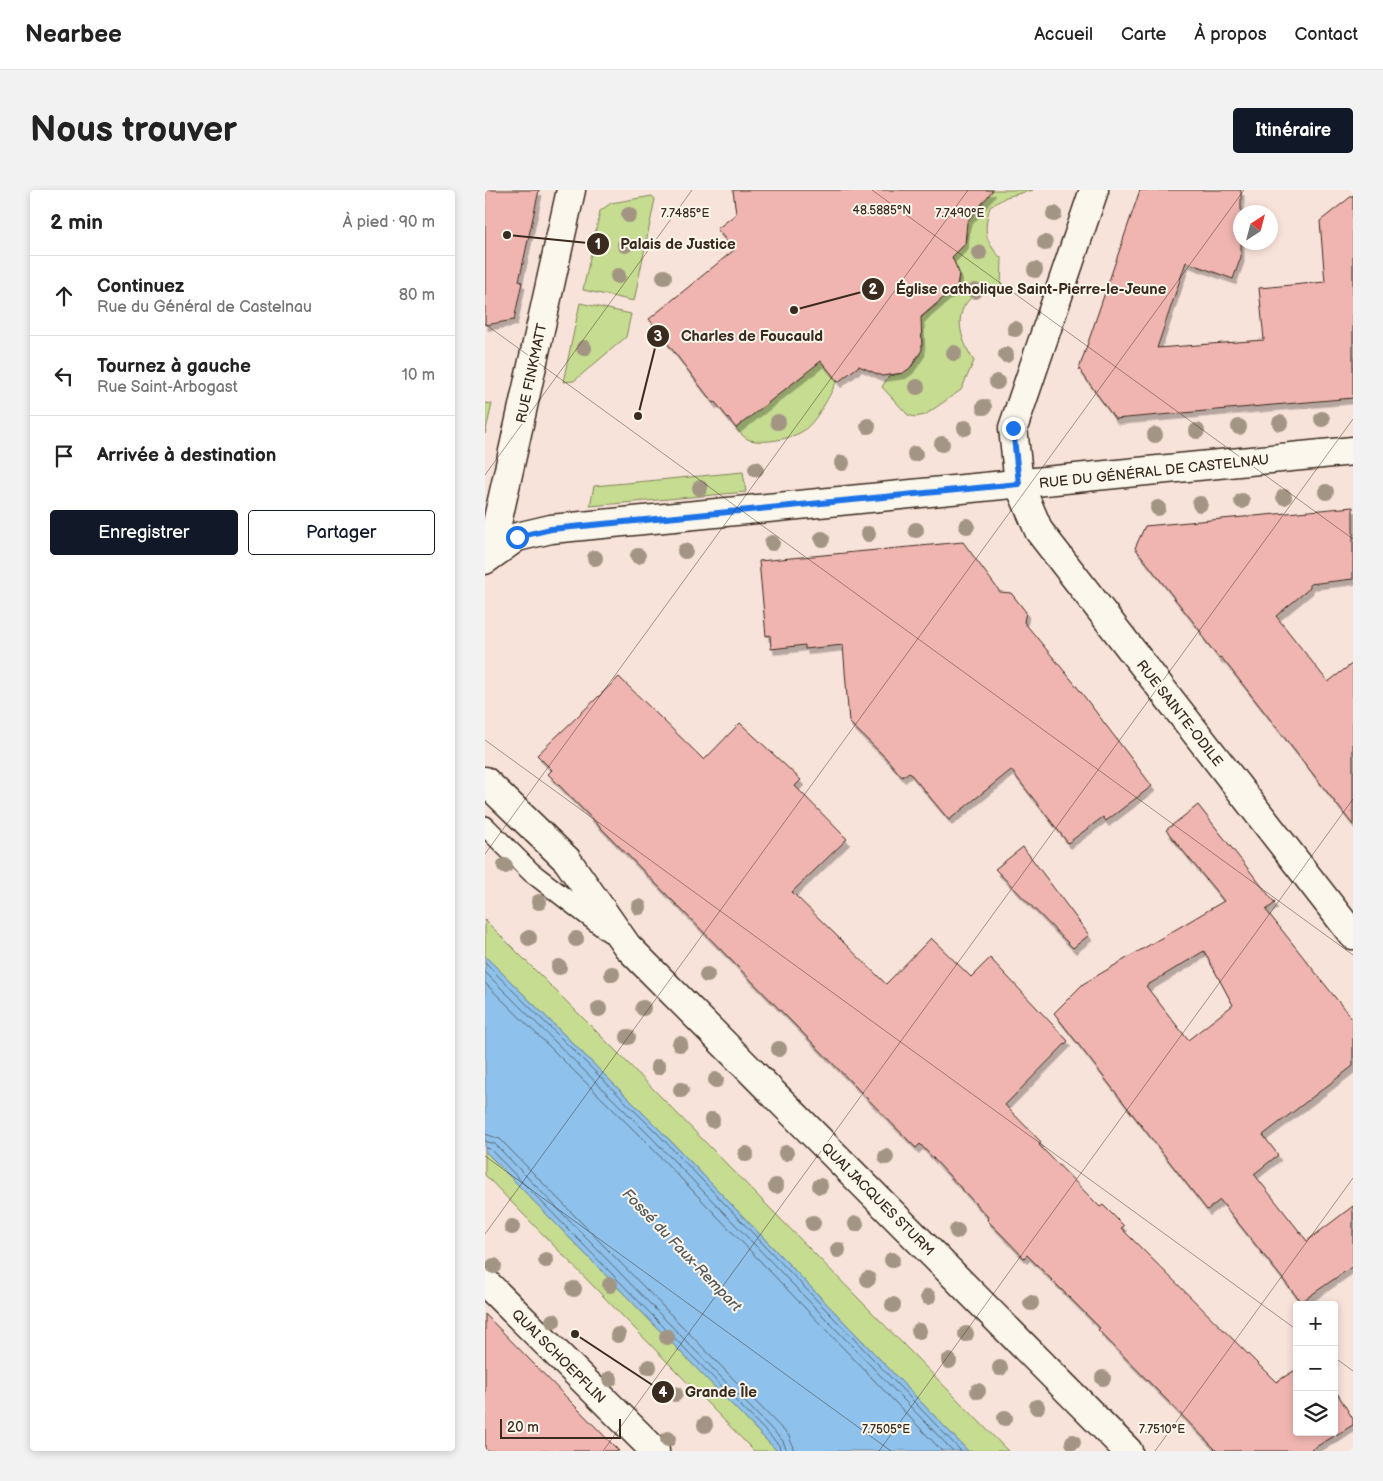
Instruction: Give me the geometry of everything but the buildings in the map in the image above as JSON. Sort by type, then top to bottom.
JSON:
[{"type":"street","name":"RUE FINKMATT","points":[[487,558],[571,190]]},
{"type":"street","name":"RUE SAINTE-ODILE","points":[[1094,190],[1013,428],[1019,484],[1039,531],[1353,935]]},
{"type":"street","name":"RUE DU GÉNÉRAL DE CASTELNAU","points":[[487,558],[517,537],[551,529],[1353,451]]},
{"type":"street","name":"QUAI JACQUES STURM","points":[[485,781],[567,860],[627,946],[1128,1451]]},
{"type":"street","name":"QUAI SCHOEPFLIN","points":[[485,1282],[655,1451]]},
{"type":"lane","name":"QUAI JACQUES STURM","points":[[485,826],[531,872],[627,946]]},
{"type":"green space","points":[[973,190],[1033,190],[1006,197],[990,207],[986,230],[992,247],[1002,259],[1001,287],[978,293],[964,307],[960,325],[965,343],[974,361],[961,390],[925,415],[915,417],[908,415],[882,387],[889,376],[899,374],[914,364],[919,356],[922,339],[917,321],[940,302],[939,294],[942,296],[957,286],[959,273],[953,264],[945,260],[965,244],[967,233],[963,226],[978,209],[979,203]]},
{"type":"green space","points":[[652,196],[655,199],[634,301],[583,290],[600,211],[611,203]]},
{"type":"green space","points":[[580,303],[631,314],[626,337],[574,381],[563,382]]},
{"type":"green space","points":[[813,360],[816,365],[821,361],[837,380],[823,407],[808,427],[798,434],[770,441],[750,440],[742,435],[736,428],[768,402],[776,389],[780,393],[806,373]]},
{"type":"green space","points":[[485,403],[492,404],[485,434]]},
{"type":"green space","points":[[743,472],[746,492],[590,506],[594,486]]},
{"type":"green space","points":[[485,920],[1008,1451],[968,1451],[660,1130],[485,956]]},
{"type":"green space","points":[[485,1151],[777,1451],[754,1451],[485,1175]]},
{"type":"water","name":"Fossé du Faux-Rempart","points":[[485,956],[660,1130],[968,1451],[777,1451],[485,1151]]},
{"type":"place","name":"Palais de Justice","points":[[507,235]]},
{"type":"place","name":"Église catholique Saint-Pierre-le-Jeune","points":[[794,310]]},
{"type":"place","name":"Charles de Foucauld","points":[[638,416]]},
{"type":"place","name":"Grande Île","points":[[575,1334]]},
{"type":"route","points":[[517,537],[551,529],[1019,484],[1013,428]]}]
